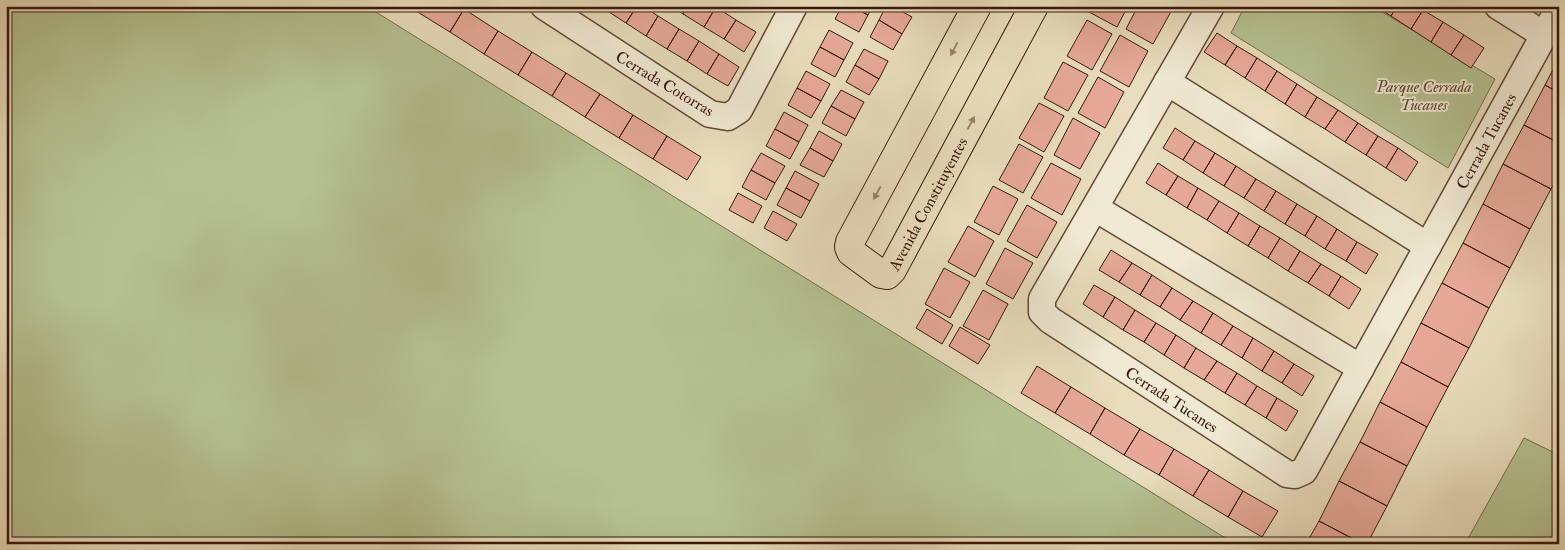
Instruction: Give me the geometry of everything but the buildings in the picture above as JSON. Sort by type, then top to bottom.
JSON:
[{"type":"main road","name":"Avenida Constituyentes","points":[[977,6],[850,242],[849,248],[851,252],[881,274],[888,275],[892,270],[1034,6]]},
{"type":"street","name":"Cerrada Cotorras","points":[[544,6],[710,114],[728,117],[740,110],[794,6]]},
{"type":"street","name":"Cerrada Tucanes","points":[[1211,6],[1042,299],[1042,312],[1050,320],[1287,474],[1295,475],[1304,471],[1559,8]]},
{"type":"street","points":[[1498,6],[1544,35]]},
{"type":"street","points":[[1167,82],[1428,246]]},
{"type":"street","points":[[1094,208],[1361,368]]},
{"type":"green space","points":[[6,6],[366,6],[1235,544],[6,544]]},
{"type":"green space","name":"Parque Cerrada Tucanes","points":[[1245,6],[1372,6],[1495,79],[1448,168],[1231,33]]},
{"type":"green space","points":[[1524,438],[1559,455],[1559,544],[1465,544]]}]
